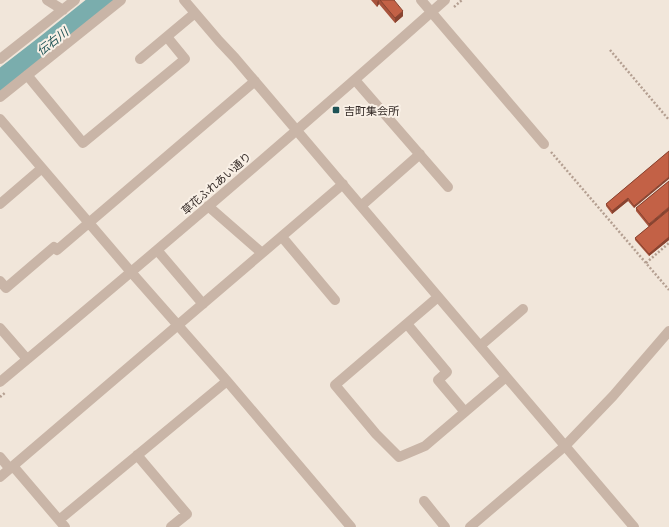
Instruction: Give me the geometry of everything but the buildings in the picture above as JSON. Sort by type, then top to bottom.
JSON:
[{"type":"street","points":[[47,0],[63,10]]},
{"type":"street","points":[[0,59],[75,0]]},
{"type":"street","points":[[0,96],[121,0]]},
{"type":"street","points":[[184,0],[343,184],[634,527]]},
{"type":"street","points":[[421,0],[544,144]]},
{"type":"street","name":"草花ふれあい通り","points":[[0,382],[296,131],[445,0]]},
{"type":"street","points":[[140,59],[195,13]]},
{"type":"street","points":[[27,75],[83,143],[185,59],[167,37]]},
{"type":"street","points":[[355,80],[448,187]]},
{"type":"street","points":[[0,281],[6,288],[54,247],[57,250],[255,81]]},
{"type":"street","points":[[0,119],[227,381],[351,527]]},
{"type":"street","points":[[361,206],[420,154]]},
{"type":"street","points":[[0,204],[42,168]]},
{"type":"street","points":[[0,477],[343,184]]},
{"type":"street","points":[[208,206],[262,253]]},
{"type":"street","points":[[282,236],[335,300]]},
{"type":"street","points":[[157,250],[203,304]]},
{"type":"street","points":[[438,297],[335,385],[376,434],[399,456],[425,446],[506,377]]},
{"type":"street","points":[[480,346],[523,309]]},
{"type":"street","points":[[407,324],[447,372],[438,380],[465,412]]},
{"type":"street","points":[[0,328],[27,359]]},
{"type":"street","points":[[475,525],[565,446],[613,396],[669,331]]},
{"type":"street","points":[[0,457],[12,468],[62,525],[136,455],[227,381]]},
{"type":"street","points":[[136,455],[187,514],[171,527]]},
{"type":"street","points":[[424,501],[445,527]]},
{"type":"path","points":[[610,50],[669,120]]},
{"type":"path","points":[[544,144],[669,290]]},
{"type":"path","points":[[646,263],[669,243]]},
{"type":"waterway","name":"伝右川","points":[[0,82],[104,0]]},
{"type":"place","name":"吉町集会所","points":[[336,110]]}]
